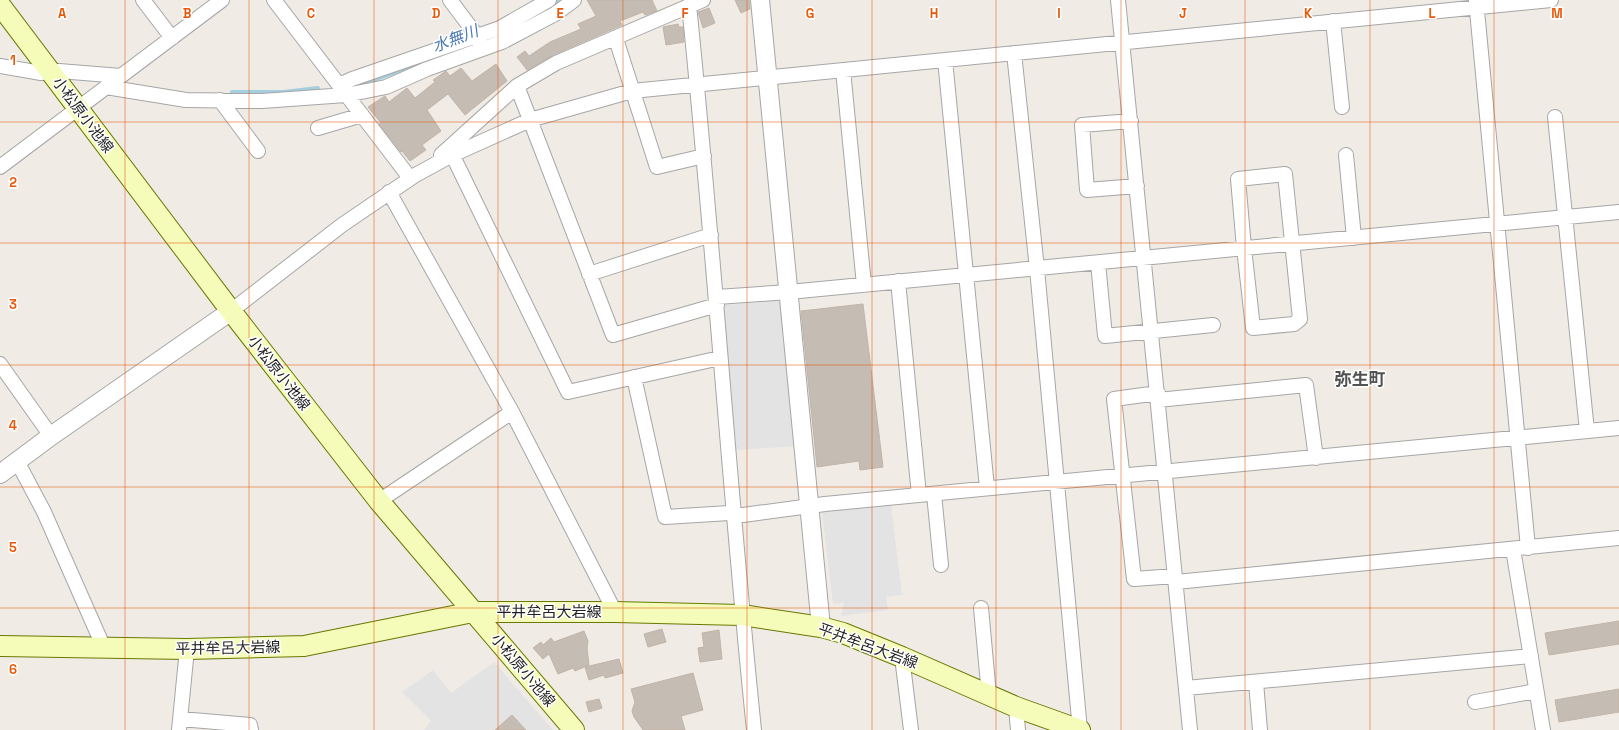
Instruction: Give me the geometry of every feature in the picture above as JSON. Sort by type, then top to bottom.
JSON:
[{"type":"main road","name":"小松原小池線","points":[[0,5],[230,311],[378,501],[574,730]]},
{"type":"main road","name":"平井牟呂大岩線","points":[[0,646],[187,649],[304,646],[473,612],[615,612],[742,615],[821,626],[902,657],[1016,707],[1080,730]]},
{"type":"street","points":[[144,0],[172,38]]},
{"type":"street","points":[[0,167],[78,110],[106,87],[222,0]]},
{"type":"street","points":[[274,0],[410,178]]},
{"type":"street","points":[[450,0],[479,42]]},
{"type":"street","points":[[106,87],[186,100],[262,101],[342,90],[386,87],[479,42],[548,0],[555,14]]},
{"type":"street","points":[[479,42],[502,42],[555,14],[574,0]]},
{"type":"street","points":[[0,474],[51,436],[230,311],[342,225],[450,151],[517,86],[556,63],[616,39],[703,0]]},
{"type":"street","points":[[760,0],[821,626]]},
{"type":"street","points":[[1118,0],[1145,258],[1190,730]]},
{"type":"street","points":[[450,151],[530,120],[632,91],[698,83],[1333,21],[1476,4],[1551,0]]},
{"type":"street","points":[[1476,4],[1528,548]]},
{"type":"street","points":[[689,5],[698,83],[742,615],[754,730]]},
{"type":"street","points":[[1333,21],[1342,107]]},
{"type":"street","points":[[616,39],[657,167],[704,156]]},
{"type":"street","points":[[1014,53],[1037,269],[1080,730]]},
{"type":"street","points":[[944,60],[987,488]]},
{"type":"street","points":[[0,66],[41,73],[59,71],[121,76]]},
{"type":"street","points":[[843,70],[864,285]]},
{"type":"street","points":[[517,86],[613,335],[717,301],[789,292],[1619,212]]},
{"type":"street","points":[[220,100],[258,151]]},
{"type":"street","points":[[318,128],[362,115]]},
{"type":"street","points":[[1555,117],[1587,431]]},
{"type":"street","points":[[1130,121],[1082,125],[1087,190],[1137,186]]},
{"type":"street","points":[[450,151],[568,392],[720,358]]},
{"type":"street","points":[[1346,155],[1354,238]]},
{"type":"street","points":[[1285,174],[1293,244],[1300,318],[1294,324],[1253,328],[1238,179],[1285,174]]},
{"type":"street","points":[[389,192],[512,412],[615,612]]},
{"type":"street","points":[[589,274],[711,235]]},
{"type":"street","points":[[1098,262],[1105,336],[1213,325]]},
{"type":"street","points":[[898,281],[919,495]]},
{"type":"street","points":[[0,364],[51,436]]},
{"type":"street","points":[[634,377],[665,517],[729,513],[743,515],[810,508],[825,504],[1619,428]]},
{"type":"street","points":[[1316,458],[1306,384],[1114,399],[1124,476],[1134,579],[1176,579],[1528,548],[1619,538]]},
{"type":"street","points":[[378,501],[512,412]]},
{"type":"street","points":[[17,461],[44,512],[104,648]]},
{"type":"street","points":[[934,494],[941,566]]},
{"type":"street","points":[[1513,549],[1543,730]]},
{"type":"street","points":[[981,608],[989,695]]},
{"type":"street","points":[[187,649],[180,724],[250,724],[251,730]]},
{"type":"street","points":[[1186,688],[1531,656]]},
{"type":"street","points":[[902,657],[911,730]]},
{"type":"street","points":[[1256,682],[1260,730]]},
{"type":"street","points":[[1476,702],[1536,692]]},
{"type":"street","points":[[1016,707],[1018,730]]},
{"type":"shaded area","points":[[784,300],[796,446],[735,450],[724,305]]},
{"type":"shaded area","points":[[891,504],[902,595],[886,597],[888,610],[841,616],[844,603],[833,604],[822,512]]},
{"type":"shaded area","points":[[494,662],[553,730],[526,730],[512,715],[495,730],[424,730],[431,721],[402,692],[433,670],[451,693]]},
{"type":"building","points":[[587,0],[652,0],[657,11],[645,15],[643,12],[620,21],[622,25],[553,55],[527,70],[517,57],[525,51],[529,56],[550,42],[581,29],[578,24],[596,16]]},
{"type":"building","points":[[735,0],[749,0],[750,9],[741,13]]},
{"type":"building","points":[[709,8],[715,23],[703,28],[698,12]]},
{"type":"building","points":[[678,24],[679,27],[683,27],[684,42],[666,45],[663,27]]},
{"type":"building","points":[[496,64],[507,81],[465,115],[448,94],[427,110],[441,131],[422,145],[426,150],[410,161],[379,124],[381,123],[368,107],[385,96],[389,102],[407,88],[415,98],[435,82],[433,80],[446,71],[450,76],[461,68],[472,81]]},
{"type":"building","points":[[863,304],[883,467],[860,470],[859,461],[817,467],[801,311]]},
{"type":"building","points":[[1619,621],[1619,644],[1549,655],[1545,633]]},
{"type":"building","points":[[662,629],[666,642],[648,647],[644,634]]},
{"type":"building","points":[[719,630],[722,659],[700,662],[698,648],[704,647],[702,633]]},
{"type":"building","points":[[584,631],[588,641],[587,648],[589,665],[575,671],[573,668],[558,674],[549,654],[543,659],[533,648],[541,642],[543,645],[551,638],[554,642]]},
{"type":"building","points":[[619,659],[623,673],[605,678],[604,675],[589,680],[585,667]]},
{"type":"building","points":[[693,673],[703,710],[681,716],[685,730],[643,730],[634,717],[632,711],[635,702],[631,689]]},
{"type":"building","points":[[1619,689],[1619,712],[1559,722],[1555,700]]},
{"type":"building","points":[[599,699],[602,708],[589,712],[586,702]]},
{"type":"building","points":[[512,715],[526,730],[495,730]]},
{"type":"waterway","name":"水無川","points":[[552,5],[560,0]]},
{"type":"waterway","name":"水無川","points":[[353,87],[448,54]]},
{"type":"waterway","name":"水無川","points":[[232,92],[283,92],[318,88]]},
{"type":"district","name":"弥生町","points":[[1360,379]]}]
